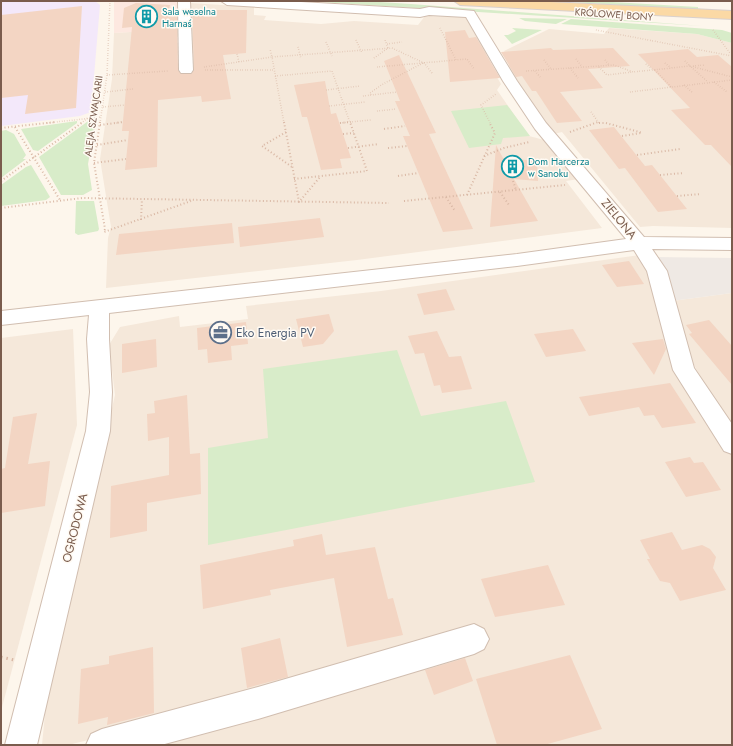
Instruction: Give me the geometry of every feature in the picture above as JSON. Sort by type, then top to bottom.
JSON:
[{"type":"main road","name":"KRÓLOWEJ BONY","points":[[460,1],[605,7],[731,17]]},
{"type":"main road","name":"KRÓLOWEJ BONY","points":[[497,3],[709,24],[731,17]]},
{"type":"main road","points":[[709,24],[732,26]]},
{"type":"street","points":[[184,1],[186,70]]},
{"type":"street","name":"ZIELONA","points":[[227,1],[262,4],[259,12],[416,22],[420,13],[429,11],[470,14],[512,84],[540,126],[642,248],[657,271],[684,370],[732,444]]},
{"type":"street","points":[[1,318],[517,260],[642,248],[732,244]]},
{"type":"street","name":"OGRODOWA","points":[[21,745],[98,431],[101,392],[98,339],[99,308]]},
{"type":"street","points":[[102,745],[258,703],[474,640]]},
{"type":"path","name":"ALEJA SZWAJCARII","points":[[110,1],[105,92],[94,163],[105,229],[104,232],[141,220]]},
{"type":"path","points":[[709,24],[731,55]]},
{"type":"path","points":[[439,26],[456,60]]},
{"type":"path","points":[[596,30],[731,55]]},
{"type":"path","points":[[356,40],[362,53]]},
{"type":"path","points":[[385,40],[388,48]]},
{"type":"path","points":[[326,42],[332,56]]},
{"type":"path","points":[[387,44],[402,42]]},
{"type":"path","points":[[298,47],[301,59]]},
{"type":"path","points":[[374,58],[388,48]]},
{"type":"path","points":[[186,70],[272,57],[392,48],[424,63],[432,73]]},
{"type":"path","points":[[270,49],[299,202]]},
{"type":"path","points":[[237,54],[238,62]]},
{"type":"path","points":[[377,67],[467,59],[474,69]]},
{"type":"path","points":[[576,59],[582,67]]},
{"type":"path","points":[[544,60],[552,69]]},
{"type":"path","points":[[605,60],[610,65]]},
{"type":"path","points":[[685,61],[708,82]]},
{"type":"path","points":[[207,62],[208,66]]},
{"type":"path","points":[[371,95],[370,93],[383,84],[422,66],[424,63]]},
{"type":"path","points":[[665,63],[671,68]]},
{"type":"path","points":[[646,64],[673,88]]},
{"type":"path","points":[[523,74],[528,71],[535,70],[610,65],[633,72]]},
{"type":"path","points":[[599,66],[607,75],[705,65]]},
{"type":"path","points":[[690,66],[732,77]]},
{"type":"path","points":[[570,68],[578,78]]},
{"type":"path","points":[[535,70],[541,78]]},
{"type":"path","points":[[275,76],[332,71],[367,171],[294,179]]},
{"type":"path","points":[[630,92],[732,80]]},
{"type":"path","points":[[714,82],[727,92]]},
{"type":"path","points":[[684,85],[693,93]]},
{"type":"path","points":[[326,90],[360,86]]},
{"type":"path","points":[[105,92],[133,88]]},
{"type":"path","points":[[467,195],[490,139],[495,134],[494,128],[481,105],[500,91]]},
{"type":"path","points":[[363,96],[397,92]]},
{"type":"path","points":[[330,106],[365,102]]},
{"type":"path","points":[[103,107],[125,105]]},
{"type":"path","points":[[377,111],[396,109]]},
{"type":"path","points":[[591,112],[599,123]]},
{"type":"path","points":[[1,125],[2,128],[14,127],[101,116]]},
{"type":"path","points":[[1,181],[88,118]]},
{"type":"path","points":[[340,123],[371,120]]},
{"type":"path","points":[[100,124],[123,122]]},
{"type":"path","points":[[568,133],[599,123],[606,123],[643,133],[622,136]]},
{"type":"path","points":[[384,129],[405,126]]},
{"type":"path","points":[[14,127],[60,200]]},
{"type":"path","points":[[286,132],[262,146],[292,168]]},
{"type":"path","points":[[343,134],[354,133]]},
{"type":"path","points":[[97,145],[128,140]]},
{"type":"path","points":[[484,156],[504,148],[532,141]]},
{"type":"path","points":[[348,148],[379,144]]},
{"type":"path","points":[[388,148],[407,146]]},
{"type":"path","points":[[637,155],[680,150]]},
{"type":"path","points":[[94,163],[126,159]]},
{"type":"path","points":[[398,176],[418,173]]},
{"type":"path","points":[[660,175],[684,173]]},
{"type":"path","points":[[299,202],[320,177]]},
{"type":"path","points":[[513,181],[516,190]]},
{"type":"path","points":[[404,201],[588,182]]},
{"type":"path","points":[[500,192],[509,205]]},
{"type":"path","points":[[677,196],[701,194]]},
{"type":"path","points":[[446,197],[455,211]]},
{"type":"path","points":[[1,208],[60,200],[100,198],[389,203]]},
{"type":"path","points":[[142,199],[141,220],[193,200]]},
{"type":"path","points":[[1,657],[19,661]]},
{"type":"shaded area","points":[[1,1],[95,1],[100,5],[91,112],[80,116],[1,126]]},
{"type":"shaded area","points":[[114,1],[176,2],[178,3],[179,29],[114,33]]},
{"type":"shaded area","points":[[190,3],[254,7],[254,15],[266,16],[264,20],[321,24],[354,21],[418,25],[425,16],[465,17],[488,54],[484,55],[501,84],[497,90],[529,136],[548,141],[579,179],[566,181],[602,228],[357,260],[106,288],[108,238],[111,227],[100,159],[112,79],[114,33],[179,29],[179,36],[175,38],[175,42],[180,44],[180,54],[173,58],[174,62],[180,63],[179,73],[193,74]]},
{"type":"shaded area","points":[[609,28],[697,34],[732,43],[732,228],[640,227],[562,132],[554,134],[521,90],[506,66],[512,64],[504,51],[549,29],[604,34]]},
{"type":"shaded area","points":[[640,255],[644,256],[724,443],[732,455],[732,745],[138,745],[219,708],[68,745],[42,745],[46,703],[115,395],[109,345],[120,327],[179,316],[180,327],[248,319],[246,306],[381,291]]},
{"type":"shaded area","points":[[655,257],[732,258],[732,293],[672,301]]},
{"type":"shaded area","points":[[732,293],[732,429],[714,404],[693,363],[672,301]]},
{"type":"shaded area","points":[[73,329],[77,425],[1,711],[1,338]]},
{"type":"green space","points":[[304,1],[364,1],[703,26]]},
{"type":"green space","points":[[556,1],[595,1],[698,7],[698,10]]},
{"type":"green space","points":[[519,18],[567,19],[556,24],[525,21]]},
{"type":"green space","points":[[571,19],[722,30],[732,33],[732,43],[697,34],[561,24]]},
{"type":"green space","points":[[512,28],[542,30],[512,44],[504,35],[508,35],[516,31]]},
{"type":"green space","points":[[507,105],[530,136],[503,138],[501,144],[469,148],[451,111]]},
{"type":"green space","points":[[91,119],[96,120],[88,164],[92,190],[83,195],[61,195],[39,157]]},
{"type":"green space","points":[[77,121],[77,123],[38,151],[33,150],[21,129]]},
{"type":"green space","points":[[6,130],[14,134],[26,155],[23,159],[26,159],[1,178],[1,131]]},
{"type":"green space","points":[[31,165],[50,197],[46,200],[1,206],[1,185]]},
{"type":"green space","points":[[76,201],[94,201],[99,229],[98,231],[78,235],[75,233]]},
{"type":"green space","points":[[397,350],[421,416],[506,401],[535,482],[208,545],[208,448],[268,438],[263,369]]},
{"type":"building","points":[[136,3],[170,5],[169,10],[177,10],[178,70],[181,74],[191,74],[194,70],[192,10],[247,10],[246,53],[223,55],[231,99],[202,102],[201,96],[158,100],[157,167],[125,170],[129,131],[122,131],[132,27],[122,28],[124,8]]},
{"type":"building","points":[[82,6],[76,108],[25,114],[28,95],[1,98],[1,15]]},
{"type":"building","points":[[465,30],[469,38],[476,37],[500,78],[450,82],[445,32]]},
{"type":"building","points":[[551,48],[553,50],[613,48],[630,66],[588,69],[603,88],[560,92],[582,121],[557,123],[536,91],[532,91],[522,76],[516,77],[501,52]]},
{"type":"building","points":[[688,49],[697,57],[718,55],[732,67],[732,167],[711,145],[705,145],[671,110],[690,108],[638,54]]},
{"type":"building","points":[[399,55],[436,133],[429,134],[473,229],[443,232],[403,136],[410,136],[395,101],[400,101],[384,61]]},
{"type":"building","points":[[325,81],[331,114],[336,113],[351,158],[340,159],[342,168],[321,170],[307,117],[302,117],[294,85]]},
{"type":"building","points":[[614,127],[645,166],[652,165],[687,209],[658,212],[625,168],[619,169],[589,130]]},
{"type":"building","points":[[496,145],[503,158],[537,161],[538,181],[514,179],[538,221],[490,227]]},
{"type":"building","points":[[320,218],[324,237],[240,247],[238,227]]},
{"type":"building","points":[[232,223],[234,243],[116,255],[119,234]]},
{"type":"building","points":[[629,261],[644,284],[617,287],[602,265]]},
{"type":"building","points":[[446,289],[455,310],[424,315],[417,294]]},
{"type":"building","points":[[329,314],[334,331],[323,344],[303,347],[296,319]]},
{"type":"building","points":[[709,320],[732,346],[732,385],[689,334],[692,333],[686,325]]},
{"type":"building","points":[[246,322],[248,344],[231,346],[232,360],[208,363],[207,349],[198,350],[197,328]]},
{"type":"building","points":[[573,329],[586,351],[546,357],[534,334]]},
{"type":"building","points":[[437,331],[449,357],[461,356],[472,389],[442,393],[440,385],[434,386],[424,353],[415,354],[408,336]]},
{"type":"building","points":[[156,339],[157,367],[122,373],[122,344]]},
{"type":"building","points":[[663,339],[666,349],[654,375],[632,343]]},
{"type":"building","points":[[670,383],[696,423],[662,428],[654,415],[644,416],[639,407],[589,416],[579,397]]},
{"type":"building","points":[[187,395],[190,454],[200,453],[201,494],[147,503],[147,531],[110,538],[111,486],[169,475],[169,437],[148,441],[147,414],[155,413],[154,401]]},
{"type":"building","points":[[37,413],[28,464],[50,461],[45,506],[1,513],[1,469],[5,468],[13,417]]},
{"type":"building","points":[[690,457],[694,463],[703,462],[721,490],[686,497],[665,462]]},
{"type":"building","points":[[672,532],[682,550],[702,545],[710,549],[716,557],[713,568],[726,590],[680,601],[670,583],[660,581],[647,559],[650,559],[640,540]]},
{"type":"building","points":[[322,534],[326,555],[375,547],[388,599],[393,598],[403,635],[347,647],[334,578],[270,590],[271,595],[203,609],[200,565],[294,546],[293,540]]},
{"type":"building","points":[[548,565],[565,605],[495,617],[481,579]]},
{"type":"building","points":[[280,638],[288,677],[247,688],[241,648]]},
{"type":"building","points":[[153,647],[154,713],[107,725],[108,717],[78,724],[81,669],[109,664],[109,656]]},
{"type":"building","points":[[570,655],[602,729],[544,745],[497,745],[476,679]]},
{"type":"building","points":[[465,658],[473,681],[434,695],[425,670]]},
{"type":"place","name":"Sala weselna Harnaś","points":[[147,17]]},
{"type":"place","name":"Dom Harcerza w Sanoku","points":[[513,167]]},
{"type":"place","name":"Eko Energia PV","points":[[220,333]]}]
